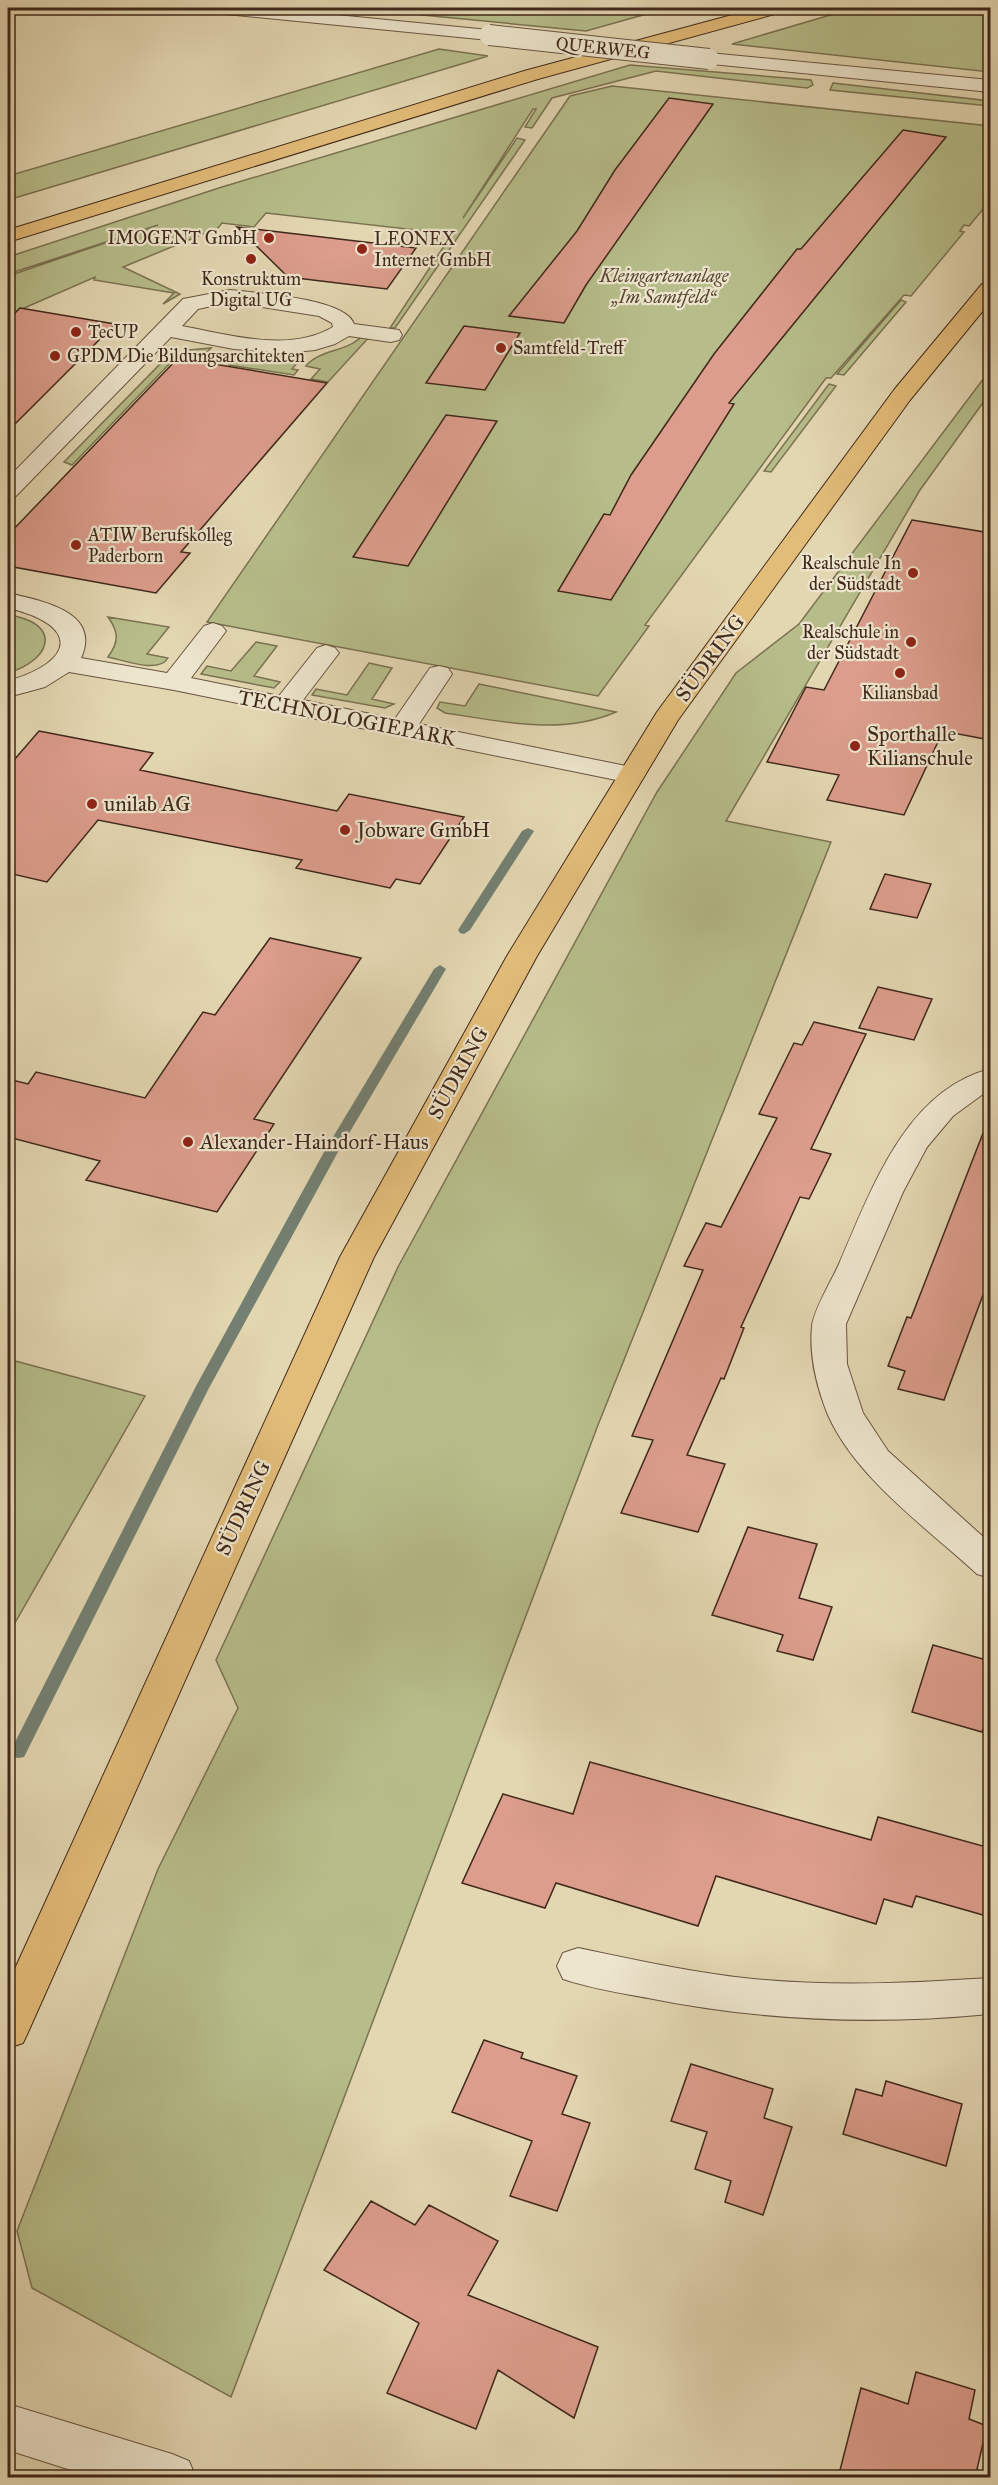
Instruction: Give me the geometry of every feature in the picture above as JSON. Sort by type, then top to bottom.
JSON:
[{"type":"main road","points":[[303,126],[714,8]]},
{"type":"main road","points":[[8,236],[531,75],[776,8]]},
{"type":"main road","name":"SÜDRING","points":[[8,2030],[357,1257],[522,956],[673,709],[889,413],[990,289]]},
{"type":"street","name":"QUERWEG","points":[[216,8],[990,86]]},
{"type":"street","points":[[8,491],[191,304],[230,296],[324,310],[342,319],[345,329]]},
{"type":"street","points":[[167,330],[281,348],[322,343],[345,329],[391,335]]},
{"type":"street","points":[[8,600],[47,609],[61,617],[71,627],[75,639],[72,651],[64,663],[32,682],[8,688]]},
{"type":"street","points":[[174,682],[213,631]]},
{"type":"street","points":[[285,706],[326,653]]},
{"type":"street","name":"TECHNOLOGIEPARK","points":[[64,663],[174,682],[631,775]]},
{"type":"street","points":[[402,729],[439,674]]},
{"type":"street","points":[[990,1079],[981,1082],[942,1109],[914,1142],[887,1192],[828,1324],[830,1364],[846,1415],[875,1460],[990,1564]]},
{"type":"street","points":[[578,1966],[686,1988],[754,1997],[890,2002],[990,1996]]},
{"type":"street","points":[[8,2427],[172,2478]]},
{"type":"green space","points":[[350,8],[668,8],[586,31]]},
{"type":"green space","points":[[854,8],[990,8],[990,72],[732,44]]},
{"type":"green space","points":[[439,49],[488,56],[8,200],[8,176]]},
{"type":"green space","points":[[630,65],[811,80],[813,85],[807,88],[656,71],[552,98],[532,128],[525,127],[536,109],[533,109],[463,218],[517,138],[525,140],[395,328],[390,328],[452,234],[266,213],[254,227],[222,223],[218,228],[123,267],[180,294],[163,304],[174,293],[94,280],[95,277],[8,315],[8,276],[158,225],[8,274],[8,257],[222,187]]},
{"type":"green space","points":[[833,83],[990,101],[990,106],[830,90]]},
{"type":"green space","name":"Kleingartenanlage „Im Samtfeld“","points":[[612,86],[990,126],[990,201],[969,226],[964,225],[960,231],[964,232],[911,296],[904,295],[831,378],[826,378],[645,625],[649,626],[598,696],[207,622],[570,96]]},
{"type":"green space","points":[[901,300],[906,302],[844,375],[837,374]]},
{"type":"green space","points":[[364,334],[372,334],[328,382],[311,379],[320,369],[306,366],[312,360],[358,340]]},
{"type":"green space","points":[[211,348],[198,362],[175,358],[72,465],[64,462],[165,359],[189,350]]},
{"type":"green space","points":[[244,352],[276,357],[302,357],[292,369],[298,370],[294,375],[229,365]]},
{"type":"green space","points":[[990,370],[990,393],[920,490],[726,821],[831,842],[598,1425],[231,2397],[32,2288],[17,2231],[158,1869],[238,1708],[216,1660],[398,1267],[657,792],[736,673],[799,624]]},
{"type":"green space","points":[[829,384],[836,386],[771,472],[764,471]]},
{"type":"green space","points":[[8,615],[37,625],[45,641],[35,659],[8,673]]},
{"type":"green space","points":[[108,617],[169,627],[147,654],[168,658],[163,663],[149,666],[108,657],[116,642],[116,632]]},
{"type":"green space","points":[[256,642],[277,646],[254,676],[280,682],[274,688],[201,674],[207,666],[231,671]]},
{"type":"green space","points":[[369,663],[392,668],[372,699],[394,704],[385,708],[312,695],[316,689],[347,695]]},
{"type":"green space","points":[[479,684],[616,712],[574,723],[531,725],[445,713],[437,708],[440,702],[465,706]]},
{"type":"green space","points":[[8,1359],[145,1396],[8,1635]]},
{"type":"building","points":[[669,98],[713,104],[586,285],[564,323],[509,316],[577,231],[615,170]]},
{"type":"building","points":[[903,130],[946,137],[729,403],[734,404],[611,600],[558,591],[604,514],[610,515],[631,475],[714,354],[797,249],[801,249]]},
{"type":"building","points":[[237,227],[416,248],[387,289],[288,277]]},
{"type":"building","points":[[20,308],[115,324],[8,431],[8,320]]},
{"type":"building","points":[[464,326],[520,333],[485,390],[426,383]]},
{"type":"building","points":[[178,358],[327,383],[181,552],[190,553],[156,593],[8,566],[8,535]]},
{"type":"building","points":[[446,415],[497,421],[408,566],[353,557]]},
{"type":"building","name":"Realschule in der Südstadt","points":[[912,520],[990,533],[990,740],[943,731],[904,815],[827,800],[839,775],[767,762],[806,687],[824,690]]},
{"type":"building","points":[[39,731],[153,753],[140,770],[337,811],[349,794],[464,817],[420,884],[396,879],[390,888],[296,868],[302,860],[98,820],[47,882],[8,873],[8,767]]},
{"type":"building","points":[[885,874],[931,884],[917,918],[870,909]]},
{"type":"building","points":[[270,938],[361,958],[254,1119],[274,1124],[217,1212],[86,1180],[100,1161],[8,1137],[8,1079],[28,1084],[36,1072],[145,1098],[203,1012],[215,1015]]},
{"type":"building","points":[[878,987],[932,999],[914,1040],[859,1028]]},
{"type":"building","points":[[814,1022],[866,1034],[811,1149],[831,1154],[809,1199],[800,1197],[741,1327],[744,1328],[724,1379],[721,1378],[687,1455],[725,1464],[698,1532],[621,1513],[653,1440],[632,1436],[703,1270],[684,1266],[706,1223],[721,1227],[777,1118],[759,1114],[794,1043],[802,1045]]},
{"type":"building","points":[[987,1123],[990,1124],[990,1297],[983,1295],[944,1400],[898,1389],[905,1371],[888,1366],[907,1317],[911,1318]]},
{"type":"building","points":[[748,1527],[817,1544],[799,1598],[832,1607],[813,1660],[777,1651],[783,1635],[712,1615]]},
{"type":"building","points":[[933,1645],[990,1661],[990,1731],[983,1729],[982,1732],[912,1712]]},
{"type":"building","points":[[590,1762],[871,1840],[878,1817],[990,1848],[990,1917],[916,1896],[912,1907],[884,1899],[876,1924],[716,1876],[698,1926],[556,1883],[545,1908],[462,1883],[503,1794],[573,1814]]},
{"type":"building","points":[[484,2040],[523,2053],[521,2058],[577,2076],[562,2114],[590,2123],[557,2211],[510,2196],[532,2141],[452,2112]]},
{"type":"building","points":[[691,2064],[773,2089],[764,2118],[792,2127],[763,2215],[725,2202],[731,2181],[695,2169],[707,2132],[671,2121]]},
{"type":"building","points":[[886,2081],[962,2104],[946,2166],[843,2134],[856,2089],[882,2096]]},
{"type":"building","points":[[371,2201],[415,2225],[429,2205],[498,2241],[468,2295],[598,2347],[574,2418],[498,2370],[476,2429],[387,2393],[419,2323],[324,2270]]},
{"type":"building","points":[[916,2372],[975,2390],[969,2419],[987,2426],[975,2478],[838,2478],[861,2388],[908,2404]]},
{"type":"waterway","points":[[464,930],[528,831]]},
{"type":"waterway","points":[[18,1752],[202,1388],[331,1152],[440,969]]},
{"type":"place","name":"IMOGENT GmbH","points":[[269,238]]},
{"type":"place","name":"LEONEX Internet GmbH","points":[[362,249]]},
{"type":"place","name":"Konstruktum Digital UG","points":[[251,259]]},
{"type":"place","name":"TecUP","points":[[76,332]]},
{"type":"place","name":"Samtfeld-Treff","points":[[501,348]]},
{"type":"place","name":"GPDM Die Bildungsarchitekten","points":[[55,356]]},
{"type":"place","name":"ATIW Berufskolleg Paderborn","points":[[76,545]]},
{"type":"place","name":"Realschule In der Südstadt","points":[[913,573]]},
{"type":"place","name":"Realschule in der Südstadt","points":[[911,642]]},
{"type":"place","name":"Kiliansbad","points":[[900,673]]},
{"type":"place","name":"Sporthalle Kilianschule","points":[[855,746]]},
{"type":"place","name":"unilab AG","points":[[92,804]]},
{"type":"place","name":"Jobware GmbH","points":[[345,830]]},
{"type":"place","name":"Alexander-Haindorf-Haus","points":[[188,1142]]}]
